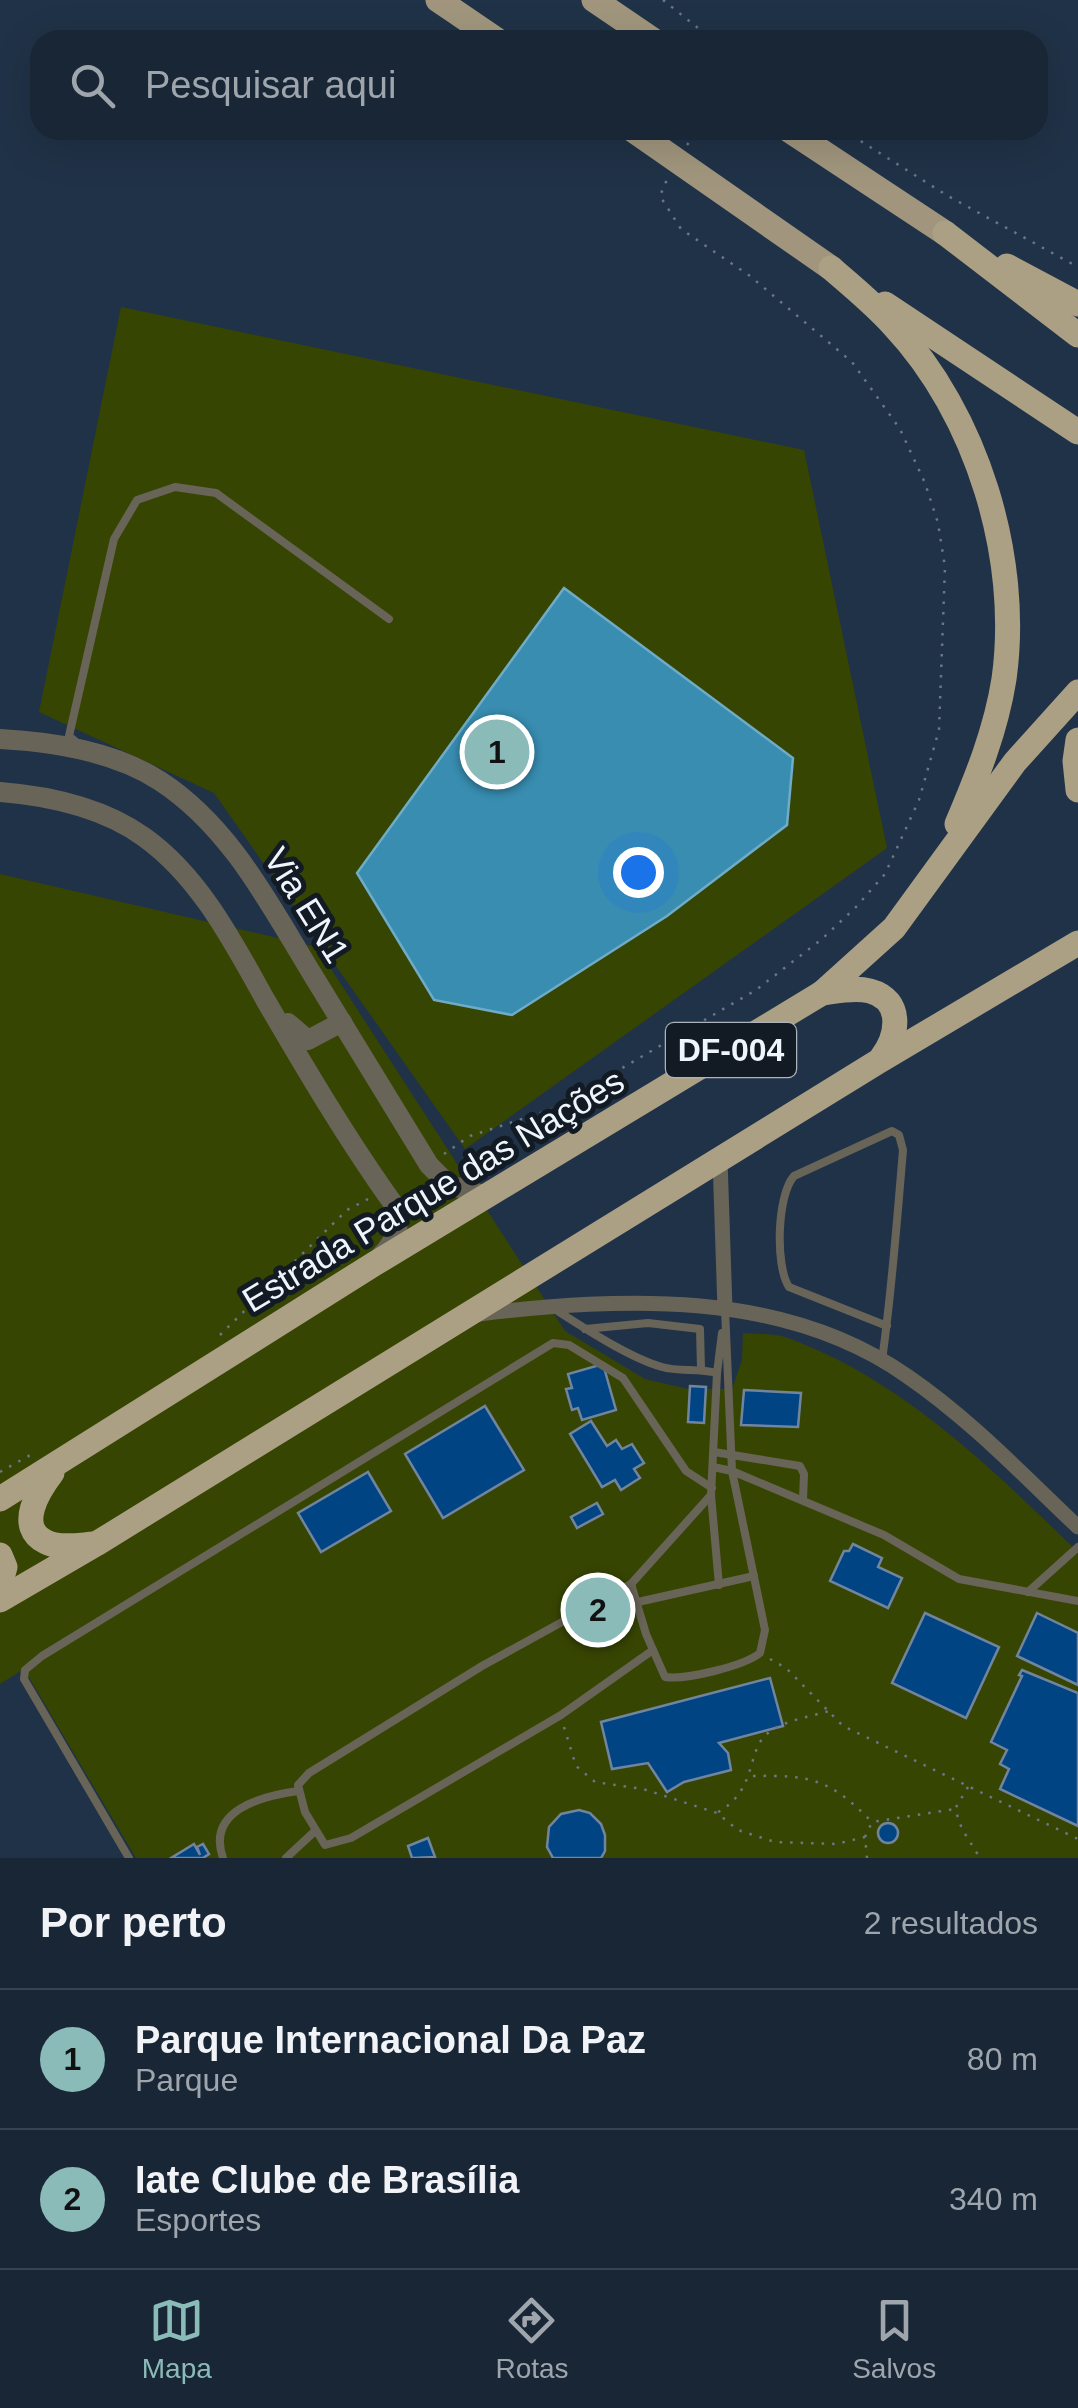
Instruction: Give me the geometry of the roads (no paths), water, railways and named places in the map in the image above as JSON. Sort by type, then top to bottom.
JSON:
[{"type":"highway","points":[[945,233],[1078,304]]},
{"type":"highway","points":[[945,233],[1078,335]]},
{"type":"highway","points":[[831,268],[1078,432]]},
{"type":"highway","points":[[831,268],[894,326],[936,382],[973,455],[989,499],[1004,563],[1008,601],[1003,684],[989,742],[940,865]]},
{"type":"highway","name":"Estrada Parque das Nações","points":[[0,1500],[374,1264],[822,993],[894,928],[1015,762],[1078,692]]},
{"type":"highway","points":[[1078,740],[1078,790]]},
{"type":"highway","name":"DF-004","points":[[0,1600],[1078,943]]},
{"type":"highway","points":[[822,993],[864,990],[886,1001],[894,1017],[895,1036],[879,1061]]},
{"type":"highway","points":[[62,1461],[33,1501],[33,1528],[48,1543],[96,1544]]},
{"type":"highway","points":[[0,1554],[5,1567],[0,1584]]},
{"type":"main road","points":[[438,0],[482,30]]},
{"type":"main road","points":[[594,0],[638,30]]},
{"type":"main road","points":[[647,140],[831,268]]},
{"type":"main road","points":[[804,140],[945,233]]},
{"type":"street","name":"Via EN1","points":[[0,739],[86,751],[158,779],[198,810],[259,888],[428,1165],[449,1185],[488,1196]]},
{"type":"street","points":[[0,792],[83,806],[142,834],[190,878],[396,1208],[399,1230],[374,1264]]},
{"type":"street","points":[[268,1004],[308,1040],[342,1022]]},
{"type":"street","points":[[720,1160],[725,1309]]},
{"type":"street","points":[[468,1315],[638,1301],[725,1309],[796,1324],[882,1360],[949,1406],[1078,1528]]},
{"type":"lane","points":[[86,751],[69,736],[114,539],[137,500],[175,487],[216,492],[389,620]]},
{"type":"lane","points":[[882,1360],[887,1326],[903,1150],[899,1134],[892,1131],[791,1180],[786,1188],[780,1254],[784,1281],[795,1292],[887,1326]]},
{"type":"lane","points":[[550,1306],[585,1329],[659,1366],[716,1373]]},
{"type":"lane","points":[[719,1584],[712,1492],[716,1373],[725,1309]]},
{"type":"lane","points":[[631,1584],[652,1650],[663,1675],[670,1679],[739,1664],[760,1653],[764,1630],[732,1470],[725,1309]]},
{"type":"lane","points":[[585,1329],[648,1323],[700,1329],[701,1369]]},
{"type":"lane","points":[[129,1858],[24,1679],[25,1670],[42,1656],[553,1343],[568,1345],[623,1378],[686,1471],[712,1492]]},
{"type":"lane","points":[[714,1452],[800,1466],[804,1474],[803,1500]]},
{"type":"lane","points":[[713,1467],[732,1470],[884,1534],[958,1578],[1078,1601]]},
{"type":"lane","points":[[652,1650],[561,1715],[351,1838],[327,1846],[315,1831],[298,1791],[309,1772],[631,1584],[712,1492]]},
{"type":"lane","points":[[1028,1592],[1078,1547]]},
{"type":"lane","points":[[638,1602],[754,1576]]},
{"type":"lane","points":[[223,1858],[218,1842],[224,1823],[265,1796],[298,1791]]},
{"type":"lane","points":[[286,1858],[315,1831]]},
{"type":"water","points":[[564,588],[793,758],[787,825],[667,916],[512,1015],[434,1000],[357,873]]},
{"type":"place","name":"Parque Internacional Da Paz","points":[[497,752]]},
{"type":"place","name":"Iate Clube de Brasília","points":[[598,1610]]}]
